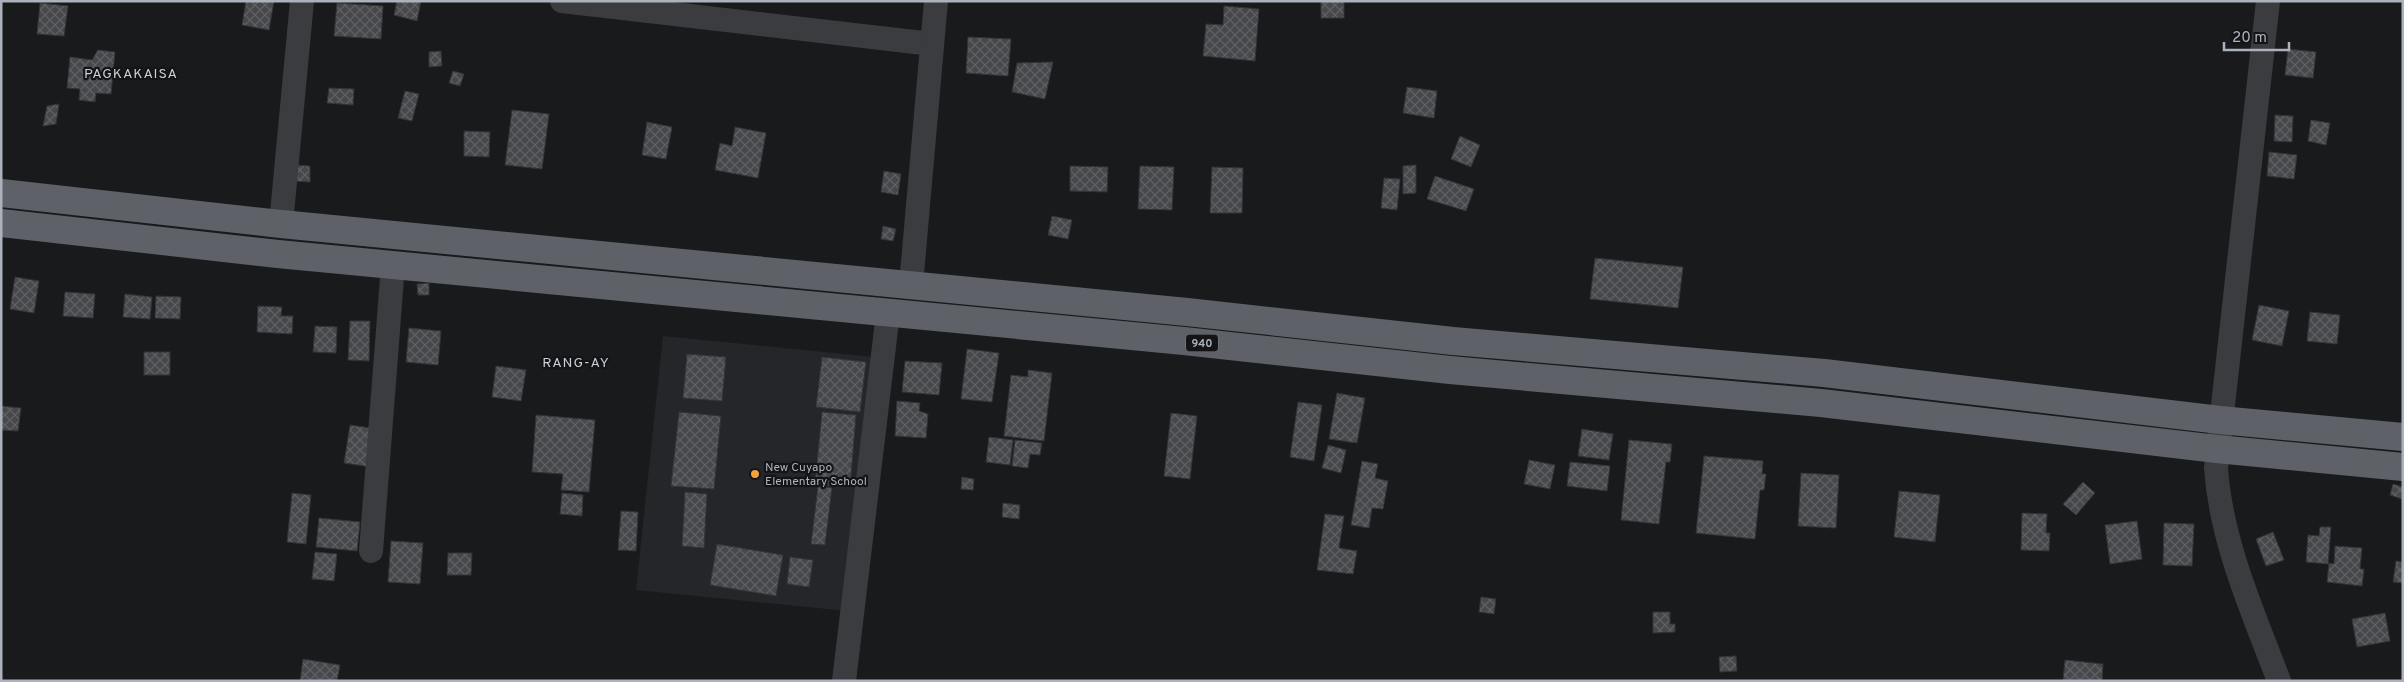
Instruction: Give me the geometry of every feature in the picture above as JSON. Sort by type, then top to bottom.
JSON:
[{"type":"highway","points":[[1,193],[281,224],[911,285],[1453,341],[1824,373],[2220,420],[2403,437]]},
{"type":"highway","name":"940","points":[[1,223],[393,265],[1450,370],[1821,403],[2217,449],[2403,467]]},
{"type":"street","points":[[281,224],[302,1]]},
{"type":"street","points":[[562,1],[932,44]]},
{"type":"street","points":[[911,285],[936,1]]},
{"type":"street","points":[[2268,1],[2217,449],[2218,500],[2226,530],[2246,595],[2279,681]]},
{"type":"street","points":[[371,551],[393,265]]},
{"type":"street","points":[[844,681],[888,313]]},
{"type":"shaded area","name":"New Cuyapo Elementary School","points":[[663,336],[874,357],[847,611],[636,590]]},
{"type":"building","points":[[246,1],[274,1],[269,30],[242,25]]},
{"type":"building","points":[[397,1],[421,1],[417,21],[394,15]]},
{"type":"building","points":[[1321,1],[1344,1],[1344,18],[1321,18]]},
{"type":"building","points":[[40,3],[68,6],[64,36],[37,34]]},
{"type":"building","points":[[337,3],[383,6],[381,39],[334,36]]},
{"type":"building","points":[[1224,6],[1259,9],[1255,61],[1203,56],[1206,24],[1223,25]]},
{"type":"building","points":[[968,37],[1011,39],[1008,76],[966,73]]},
{"type":"building","points":[[2288,49],[2316,52],[2313,78],[2285,75]]},
{"type":"building","points":[[98,50],[115,52],[111,94],[96,93],[95,102],[79,100],[80,89],[67,88],[70,57],[92,60]]},
{"type":"building","points":[[441,51],[442,66],[429,67],[429,52]]},
{"type":"building","points":[[1053,62],[1045,99],[1012,92],[1017,63]]},
{"type":"building","points":[[453,71],[464,74],[460,86],[449,83]]},
{"type":"building","points":[[1407,87],[1437,91],[1434,118],[1403,113]]},
{"type":"building","points":[[329,88],[354,89],[353,105],[327,103]]},
{"type":"building","points":[[405,91],[419,94],[412,121],[398,118]]},
{"type":"building","points":[[59,104],[56,124],[43,126],[47,106]]},
{"type":"building","points":[[512,110],[549,114],[542,169],[505,165]]},
{"type":"building","points":[[2275,115],[2293,116],[2292,142],[2274,141]]},
{"type":"building","points":[[2311,120],[2330,123],[2326,145],[2308,141]]},
{"type":"building","points":[[647,122],[672,127],[666,159],[642,155]]},
{"type":"building","points":[[735,127],[766,133],[758,178],[715,170],[720,143],[732,146]]},
{"type":"building","points":[[464,131],[490,132],[489,157],[464,156]]},
{"type":"building","points":[[1460,136],[1480,145],[1471,167],[1451,159]]},
{"type":"building","points":[[2269,152],[2297,155],[2294,179],[2267,176]]},
{"type":"building","points":[[293,165],[310,166],[310,182],[292,181]]},
{"type":"building","points":[[1416,165],[1416,193],[1403,194],[1403,166]]},
{"type":"building","points":[[1070,166],[1108,167],[1107,192],[1070,191]]},
{"type":"building","points":[[1140,166],[1174,167],[1172,210],[1138,209]]},
{"type":"building","points":[[1212,167],[1243,168],[1242,213],[1210,213]]},
{"type":"building","points":[[884,171],[901,174],[898,195],[881,192]]},
{"type":"building","points":[[1435,176],[1474,189],[1466,211],[1427,199]]},
{"type":"building","points":[[1384,178],[1400,179],[1397,210],[1381,208]]},
{"type":"building","points":[[1052,216],[1072,220],[1068,239],[1048,235]]},
{"type":"building","points":[[883,226],[896,229],[893,241],[881,239]]},
{"type":"building","points":[[1595,258],[1683,267],[1678,308],[1590,299]]},
{"type":"building","points":[[15,277],[39,281],[34,313],[10,309]]},
{"type":"building","points":[[429,283],[429,295],[418,295],[417,284]]},
{"type":"building","points":[[65,292],[95,294],[93,318],[63,316]]},
{"type":"building","points":[[125,294],[152,297],[150,319],[123,317]]},
{"type":"building","points":[[156,296],[181,297],[180,319],[155,318]]},
{"type":"building","points":[[2259,305],[2289,311],[2282,346],[2252,340]]},
{"type":"building","points":[[258,306],[282,307],[281,316],[293,316],[292,334],[257,332]]},
{"type":"building","points":[[2310,312],[2340,315],[2337,344],[2307,341]]},
{"type":"building","points":[[350,321],[370,321],[369,361],[348,360]]},
{"type":"building","points":[[315,326],[337,327],[336,353],[313,352]]},
{"type":"building","points":[[409,328],[441,331],[438,365],[406,362]]},
{"type":"building","points":[[967,349],[999,353],[992,402],[961,399]]},
{"type":"building","points":[[144,352],[170,352],[170,375],[144,375]]},
{"type":"building","points":[[687,354],[726,357],[722,401],[683,398]]},
{"type":"building","points":[[822,357],[866,362],[860,412],[816,407]]},
{"type":"building","points":[[905,361],[942,363],[939,395],[902,392]]},
{"type":"building","points":[[496,366],[526,370],[521,401],[492,397]]},
{"type":"building","points":[[1028,370],[1052,373],[1044,441],[1004,436],[1011,375],[1028,377]]},
{"type":"building","points":[[1337,393],[1365,398],[1357,443],[1329,439]]},
{"type":"building","points":[[897,401],[920,403],[919,411],[928,414],[926,438],[895,436]]},
{"type":"building","points":[[1298,402],[1322,405],[1314,461],[1290,457]]},
{"type":"building","points":[[1,406],[21,408],[18,431],[1,430]]},
{"type":"building","points":[[679,412],[721,416],[714,489],[671,486]]},
{"type":"building","points":[[822,412],[856,415],[850,487],[815,484]]},
{"type":"building","points":[[1171,413],[1197,416],[1190,479],[1164,476]]},
{"type":"building","points":[[536,415],[595,420],[589,492],[561,490],[563,474],[532,472]]},
{"type":"building","points":[[350,425],[378,429],[371,467],[344,463]]},
{"type":"building","points":[[1582,429],[1613,434],[1609,460],[1578,456]]},
{"type":"building","points":[[989,437],[1013,440],[1010,465],[986,462]]},
{"type":"building","points":[[1015,440],[1042,443],[1040,455],[1030,454],[1028,468],[1012,466]]},
{"type":"building","points":[[1629,440],[1672,444],[1670,462],[1666,462],[1659,524],[1621,520]]},
{"type":"building","points":[[1328,445],[1346,450],[1341,473],[1322,468]]},
{"type":"building","points":[[1704,456],[1763,461],[1762,474],[1766,474],[1764,490],[1760,490],[1755,539],[1696,533]]},
{"type":"building","points":[[1529,460],[1555,465],[1550,489],[1524,484]]},
{"type":"building","points":[[1362,461],[1378,464],[1375,478],[1388,481],[1383,509],[1372,508],[1369,528],[1351,525]]},
{"type":"building","points":[[1570,462],[1610,466],[1607,491],[1567,486]]},
{"type":"building","points":[[1801,473],[1839,475],[1836,528],[1798,526]]},
{"type":"building","points":[[962,477],[974,479],[973,490],[961,489]]},
{"type":"building","points":[[2083,482],[2095,493],[2076,515],[2063,504]]},
{"type":"building","points":[[2393,484],[2403,487],[2402,499],[2390,495]]},
{"type":"building","points":[[818,486],[832,488],[825,545],[811,544]]},
{"type":"building","points":[[1899,491],[1940,495],[1935,542],[1894,537]]},
{"type":"building","points":[[685,492],[707,494],[704,548],[682,546]]},
{"type":"building","points":[[292,493],[311,495],[306,544],[287,542]]},
{"type":"building","points":[[562,493],[583,495],[582,516],[560,514]]},
{"type":"building","points":[[1003,503],[1020,505],[1019,519],[1002,517]]},
{"type":"building","points":[[621,511],[638,512],[636,551],[618,550]]},
{"type":"building","points":[[2022,513],[2047,514],[2046,533],[2050,533],[2049,551],[2021,550]]},
{"type":"building","points":[[1325,514],[1344,516],[1339,548],[1357,551],[1353,574],[1317,570]]},
{"type":"building","points":[[319,518],[360,522],[357,551],[316,547]]},
{"type":"building","points":[[2137,521],[2142,559],[2110,564],[2105,525]]},
{"type":"building","points":[[2164,523],[2194,524],[2192,566],[2163,565]]},
{"type":"building","points":[[2320,527],[2331,527],[2328,564],[2306,562],[2308,535],[2319,536]]},
{"type":"building","points":[[2273,532],[2284,560],[2266,566],[2256,539]]},
{"type":"building","points":[[391,541],[423,543],[420,584],[388,582]]},
{"type":"building","points":[[717,544],[783,555],[776,596],[710,585]]},
{"type":"building","points":[[2335,546],[2362,548],[2360,569],[2364,569],[2362,586],[2327,582],[2329,563],[2334,564]]},
{"type":"building","points":[[315,552],[337,554],[334,581],[312,579]]},
{"type":"building","points":[[448,553],[472,553],[471,575],[447,575]]},
{"type":"building","points":[[790,557],[813,560],[809,587],[787,584]]},
{"type":"building","points":[[2396,561],[2403,562],[2403,583],[2393,582]]},
{"type":"building","points":[[1481,597],[1496,599],[1494,614],[1479,612]]},
{"type":"building","points":[[1653,612],[1670,612],[1670,624],[1675,624],[1675,632],[1653,633]]},
{"type":"building","points":[[2385,613],[2390,641],[2357,647],[2352,619]]},
{"type":"building","points":[[1736,656],[1737,671],[1720,672],[1719,657]]},
{"type":"building","points":[[303,659],[340,665],[337,681],[300,681]]},
{"type":"building","points":[[2065,660],[2103,664],[2102,681],[2063,681]]},
{"type":"place","name":"New Cuyapo Elementary School","points":[[755,474]]},
{"type":"district","name":"PAGKAKAISA","points":[[131,73]]},
{"type":"district","name":"RANG-AY","points":[[576,362]]}]
